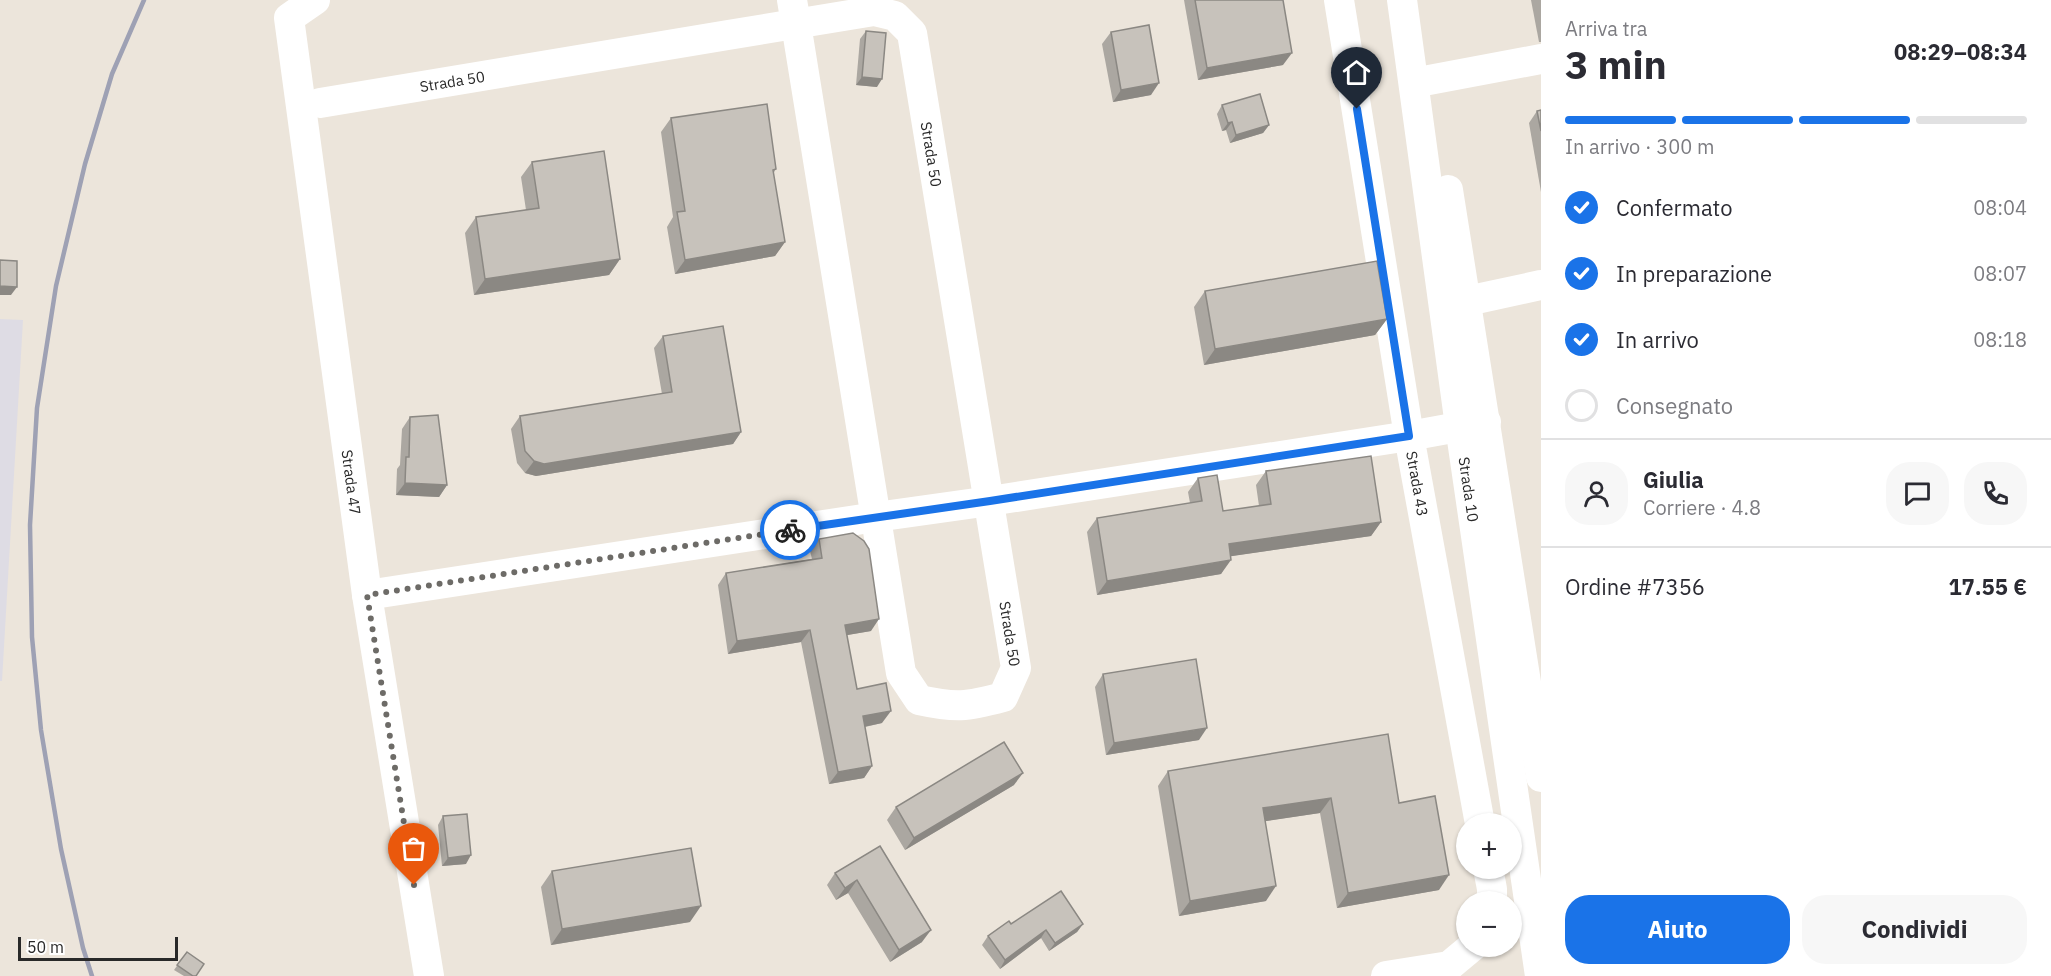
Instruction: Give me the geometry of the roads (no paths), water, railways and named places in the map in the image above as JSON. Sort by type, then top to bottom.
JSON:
[{"type":"street","name":"Strada 47","points":[[315,0],[288,18],[367,595],[429,976]]},
{"type":"street","name":"Strada 43","points":[[1340,0],[1409,436],[1478,813]]},
{"type":"street","name":"Strada 10","points":[[1402,0],[1473,424],[1541,777]]},
{"type":"street","name":"Strada 10","points":[[1418,0],[1429,80],[1467,301],[1473,424],[1540,976]]},
{"type":"street","name":"Strada 50","points":[[321,103],[794,12],[874,11],[895,16],[912,33],[990,501],[1016,668],[1003,697],[970,706],[948,706],[919,700],[902,673],[794,12]]},
{"type":"street","points":[[1429,80],[1541,59]]},
{"type":"street","points":[[1467,301],[1541,285]]},
{"type":"street","points":[[367,595],[990,501],[1473,424]]},
{"type":"street","points":[[1386,976],[1449,966],[1460,957]]},
{"type":"railway","points":[[92,976],[83,948],[61,849],[41,730],[32,637],[30,525],[37,408],[56,286],[85,164],[112,74],[144,0]]}]
